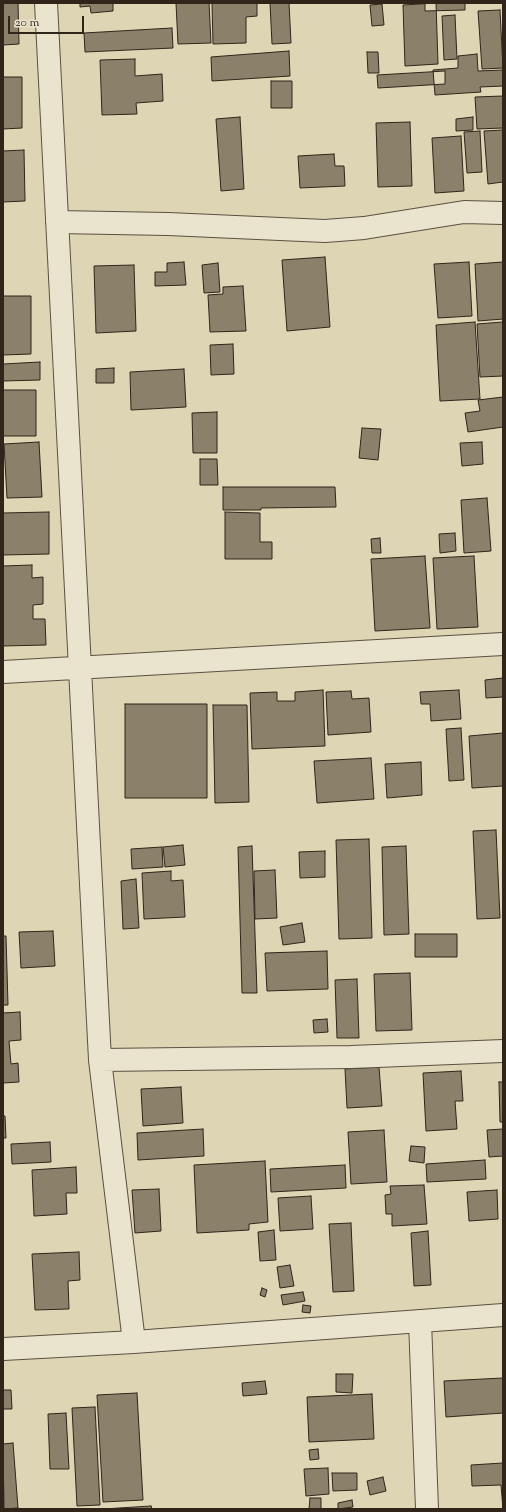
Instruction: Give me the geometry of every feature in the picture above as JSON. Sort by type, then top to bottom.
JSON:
[{"type":"street","points":[[46,3],[100,1060],[134,1342]]},
{"type":"street","points":[[57,222],[168,224],[325,231],[364,228],[464,212],[503,213]]},
{"type":"street","points":[[3,672],[503,644]]},
{"type":"street","points":[[100,1060],[351,1057],[503,1052]]},
{"type":"street","points":[[3,1349],[134,1342],[503,1315]]},
{"type":"street","points":[[420,1321],[427,1509]]},
{"type":"building","points":[[3,3],[18,3],[19,44],[3,45]]},
{"type":"building","points":[[80,3],[113,3],[113,11],[91,13],[90,6],[80,7]]},
{"type":"building","points":[[176,3],[209,3],[211,43],[178,44]]},
{"type":"building","points":[[212,3],[257,3],[257,16],[246,17],[246,43],[213,44]]},
{"type":"building","points":[[270,3],[289,3],[291,43],[272,44]]},
{"type":"building","points":[[425,3],[465,3],[465,10],[425,11]]},
{"type":"building","points":[[436,3],[438,64],[405,66],[403,5]]},
{"type":"building","points":[[382,4],[384,25],[372,26],[370,5]]},
{"type":"building","points":[[500,10],[503,68],[482,69],[478,11]]},
{"type":"building","points":[[455,15],[457,59],[444,60],[442,16]]},
{"type":"building","points":[[172,28],[173,48],[85,52],[84,33]]},
{"type":"building","points":[[289,51],[290,76],[212,81],[211,57]]},
{"type":"building","points":[[367,52],[378,52],[379,73],[368,73]]},
{"type":"building","points":[[477,54],[478,71],[503,70],[503,86],[480,87],[481,92],[435,95],[433,70],[458,68],[458,56]]},
{"type":"building","points":[[135,59],[135,76],[162,74],[163,101],[136,103],[137,114],[102,115],[100,60]]},
{"type":"building","points":[[445,71],[445,84],[378,88],[377,75]]},
{"type":"building","points":[[3,77],[22,77],[22,128],[3,129]]},
{"type":"building","points":[[271,81],[292,81],[292,108],[271,108]]},
{"type":"building","points":[[503,96],[503,128],[477,129],[475,97]]},
{"type":"building","points":[[240,117],[244,189],[221,191],[216,119]]},
{"type":"building","points":[[473,117],[473,130],[456,131],[456,119]]},
{"type":"building","points":[[410,122],[412,186],[378,187],[376,123]]},
{"type":"building","points":[[503,130],[503,182],[488,184],[484,131]]},
{"type":"building","points":[[480,131],[482,172],[467,173],[464,132]]},
{"type":"building","points":[[461,136],[464,191],[435,193],[432,138]]},
{"type":"building","points":[[24,150],[25,201],[3,202],[3,151]]},
{"type":"building","points":[[334,154],[335,166],[344,166],[345,186],[300,188],[298,156]]},
{"type":"building","points":[[325,257],[330,327],[287,331],[282,260]]},
{"type":"building","points":[[184,262],[186,285],[155,286],[155,272],[167,272],[167,263]]},
{"type":"building","points":[[469,262],[472,316],[438,318],[434,264]]},
{"type":"building","points":[[503,262],[503,319],[478,321],[475,264]]},
{"type":"building","points":[[218,263],[220,292],[204,293],[202,265]]},
{"type":"building","points":[[134,265],[136,331],[96,333],[94,266]]},
{"type":"building","points":[[243,286],[246,331],[210,332],[208,295],[223,294],[223,287]]},
{"type":"building","points":[[3,296],[31,296],[31,354],[3,355]]},
{"type":"building","points":[[475,322],[480,399],[440,401],[436,325]]},
{"type":"building","points":[[503,322],[503,376],[480,377],[477,324]]},
{"type":"building","points":[[233,344],[234,374],[211,375],[210,345]]},
{"type":"building","points":[[40,362],[40,380],[3,381],[3,364]]},
{"type":"building","points":[[114,368],[114,383],[96,383],[96,369]]},
{"type":"building","points":[[184,369],[186,407],[131,410],[130,372]]},
{"type":"building","points":[[3,390],[36,390],[36,436],[3,436]]},
{"type":"building","points":[[503,397],[503,427],[468,432],[465,413],[480,411],[478,400]]},
{"type":"building","points":[[217,412],[217,453],[193,453],[192,413]]},
{"type":"building","points":[[362,428],[381,429],[378,460],[359,458]]},
{"type":"building","points":[[39,442],[42,497],[7,498],[4,444]]},
{"type":"building","points":[[482,442],[483,464],[462,466],[460,443]]},
{"type":"building","points":[[200,459],[217,459],[218,485],[200,485]]},
{"type":"building","points":[[223,487],[335,487],[336,507],[223,510]]},
{"type":"building","points":[[487,498],[491,551],[464,553],[461,500]]},
{"type":"building","points":[[49,512],[49,554],[3,555],[3,513]]},
{"type":"building","points":[[225,512],[260,513],[260,542],[272,542],[272,559],[225,559]]},
{"type":"building","points":[[455,533],[456,551],[440,553],[439,534]]},
{"type":"building","points":[[380,538],[381,553],[372,553],[371,539]]},
{"type":"building","points":[[425,556],[430,628],[375,631],[371,559]]},
{"type":"building","points":[[474,556],[478,627],[437,629],[433,558]]},
{"type":"building","points":[[32,565],[32,578],[43,577],[43,604],[33,605],[33,619],[45,619],[46,645],[3,646],[3,566]]},
{"type":"building","points":[[503,678],[503,697],[486,698],[485,680]]},
{"type":"building","points":[[323,690],[325,746],[252,749],[250,693],[277,692],[277,701],[295,701],[295,692]]},
{"type":"building","points":[[459,690],[461,719],[431,721],[430,704],[421,704],[420,692]]},
{"type":"building","points":[[351,691],[352,699],[369,698],[371,732],[328,735],[326,692]]},
{"type":"building","points":[[125,704],[207,704],[207,798],[125,798]]},
{"type":"building","points":[[213,705],[247,705],[249,802],[215,803]]},
{"type":"building","points":[[461,728],[464,780],[449,781],[446,729]]},
{"type":"building","points":[[503,733],[503,786],[472,788],[469,736]]},
{"type":"building","points":[[371,758],[374,799],[317,803],[314,761]]},
{"type":"building","points":[[421,762],[422,795],[387,798],[385,764]]},
{"type":"building","points":[[496,830],[500,918],[477,919],[473,831]]},
{"type":"building","points":[[369,839],[372,938],[339,939],[336,840]]},
{"type":"building","points":[[183,845],[185,865],[165,867],[163,847]]},
{"type":"building","points":[[252,846],[257,993],[242,993],[238,847]]},
{"type":"building","points":[[406,846],[409,934],[384,935],[382,847]]},
{"type":"building","points":[[162,847],[163,867],[132,869],[131,849]]},
{"type":"building","points":[[325,851],[325,877],[300,878],[299,852]]},
{"type":"building","points":[[275,870],[277,918],[255,919],[254,871]]},
{"type":"building","points":[[171,871],[171,881],[183,880],[185,917],[144,919],[142,873]]},
{"type":"building","points":[[136,879],[139,928],[123,929],[121,881]]},
{"type":"building","points":[[302,923],[305,942],[283,945],[280,927]]},
{"type":"building","points":[[53,931],[55,966],[21,968],[19,932]]},
{"type":"building","points":[[415,934],[457,934],[457,957],[415,957]]},
{"type":"building","points":[[3,936],[6,936],[8,1005],[3,1005]]},
{"type":"building","points":[[327,951],[328,989],[267,991],[265,953]]},
{"type":"building","points":[[410,973],[412,1030],[376,1031],[374,974]]},
{"type":"building","points":[[357,979],[359,1038],[337,1038],[335,980]]},
{"type":"building","points":[[20,1012],[21,1040],[9,1041],[11,1064],[18,1063],[19,1082],[3,1083],[3,1013]]},
{"type":"building","points":[[327,1019],[328,1032],[314,1033],[313,1020]]},
{"type":"building","points":[[379,1067],[382,1106],[347,1108],[345,1069]]},
{"type":"building","points":[[461,1071],[463,1101],[455,1101],[457,1129],[426,1131],[423,1073]]},
{"type":"building","points":[[499,1082],[503,1082],[503,1122],[500,1122]]},
{"type":"building","points":[[181,1087],[183,1123],[143,1126],[141,1089]]},
{"type":"building","points":[[3,1116],[5,1116],[6,1138],[3,1138]]},
{"type":"building","points":[[203,1129],[204,1156],[138,1160],[137,1133]]},
{"type":"building","points":[[503,1129],[503,1156],[489,1157],[487,1130]]},
{"type":"building","points":[[384,1130],[387,1182],[351,1184],[348,1132]]},
{"type":"building","points":[[50,1142],[51,1162],[12,1164],[11,1144]]},
{"type":"building","points":[[411,1146],[425,1147],[424,1163],[409,1161]]},
{"type":"building","points":[[485,1160],[486,1179],[427,1182],[426,1164]]},
{"type":"building","points":[[265,1161],[268,1222],[249,1224],[249,1230],[197,1233],[194,1165]]},
{"type":"building","points":[[345,1165],[346,1188],[271,1192],[270,1169]]},
{"type":"building","points":[[76,1167],[77,1193],[66,1193],[67,1214],[34,1216],[32,1170]]},
{"type":"building","points":[[424,1185],[427,1224],[392,1226],[392,1214],[386,1214],[385,1195],[391,1194],[390,1186]]},
{"type":"building","points":[[159,1189],[161,1231],[135,1233],[132,1190]]},
{"type":"building","points":[[497,1190],[498,1219],[469,1221],[467,1192]]},
{"type":"building","points":[[311,1196],[313,1229],[280,1231],[278,1198]]},
{"type":"building","points":[[351,1223],[354,1291],[333,1292],[329,1224]]},
{"type":"building","points":[[274,1230],[276,1260],[260,1261],[258,1232]]},
{"type":"building","points":[[428,1231],[431,1285],[414,1286],[411,1233]]},
{"type":"building","points":[[79,1252],[80,1280],[68,1281],[69,1309],[35,1310],[32,1254]]},
{"type":"building","points":[[290,1265],[294,1286],[280,1288],[277,1267]]},
{"type":"building","points":[[262,1288],[267,1290],[265,1297],[260,1295]]},
{"type":"building","points":[[303,1292],[305,1301],[283,1305],[281,1295]]},
{"type":"building","points":[[303,1305],[311,1306],[310,1313],[302,1312]]},
{"type":"building","points":[[336,1374],[353,1374],[352,1393],[336,1392]]},
{"type":"building","points":[[503,1378],[503,1413],[446,1417],[444,1381]]},
{"type":"building","points":[[265,1381],[267,1394],[243,1396],[242,1383]]},
{"type":"building","points":[[3,1390],[11,1390],[12,1409],[3,1409]]},
{"type":"building","points":[[137,1393],[143,1500],[103,1502],[97,1395]]},
{"type":"building","points":[[372,1394],[374,1439],[309,1442],[307,1397]]},
{"type":"building","points":[[95,1407],[100,1505],[77,1506],[72,1408]]},
{"type":"building","points":[[66,1413],[69,1469],[50,1469],[48,1414]]},
{"type":"building","points":[[13,1443],[18,1508],[4,1509],[3,1444]]},
{"type":"building","points":[[318,1449],[319,1459],[310,1460],[309,1450]]},
{"type":"building","points":[[503,1463],[503,1509],[501,1485],[472,1486],[471,1465]]},
{"type":"building","points":[[328,1468],[329,1494],[306,1496],[304,1469]]},
{"type":"building","points":[[332,1473],[357,1473],[357,1490],[333,1491]]},
{"type":"building","points":[[383,1477],[386,1491],[370,1495],[367,1481]]},
{"type":"building","points":[[310,1498],[321,1498],[321,1509],[309,1509]]},
{"type":"building","points":[[352,1500],[353,1507],[338,1509],[338,1503]]},
{"type":"building","points":[[151,1506],[152,1509],[103,1509]]}]
